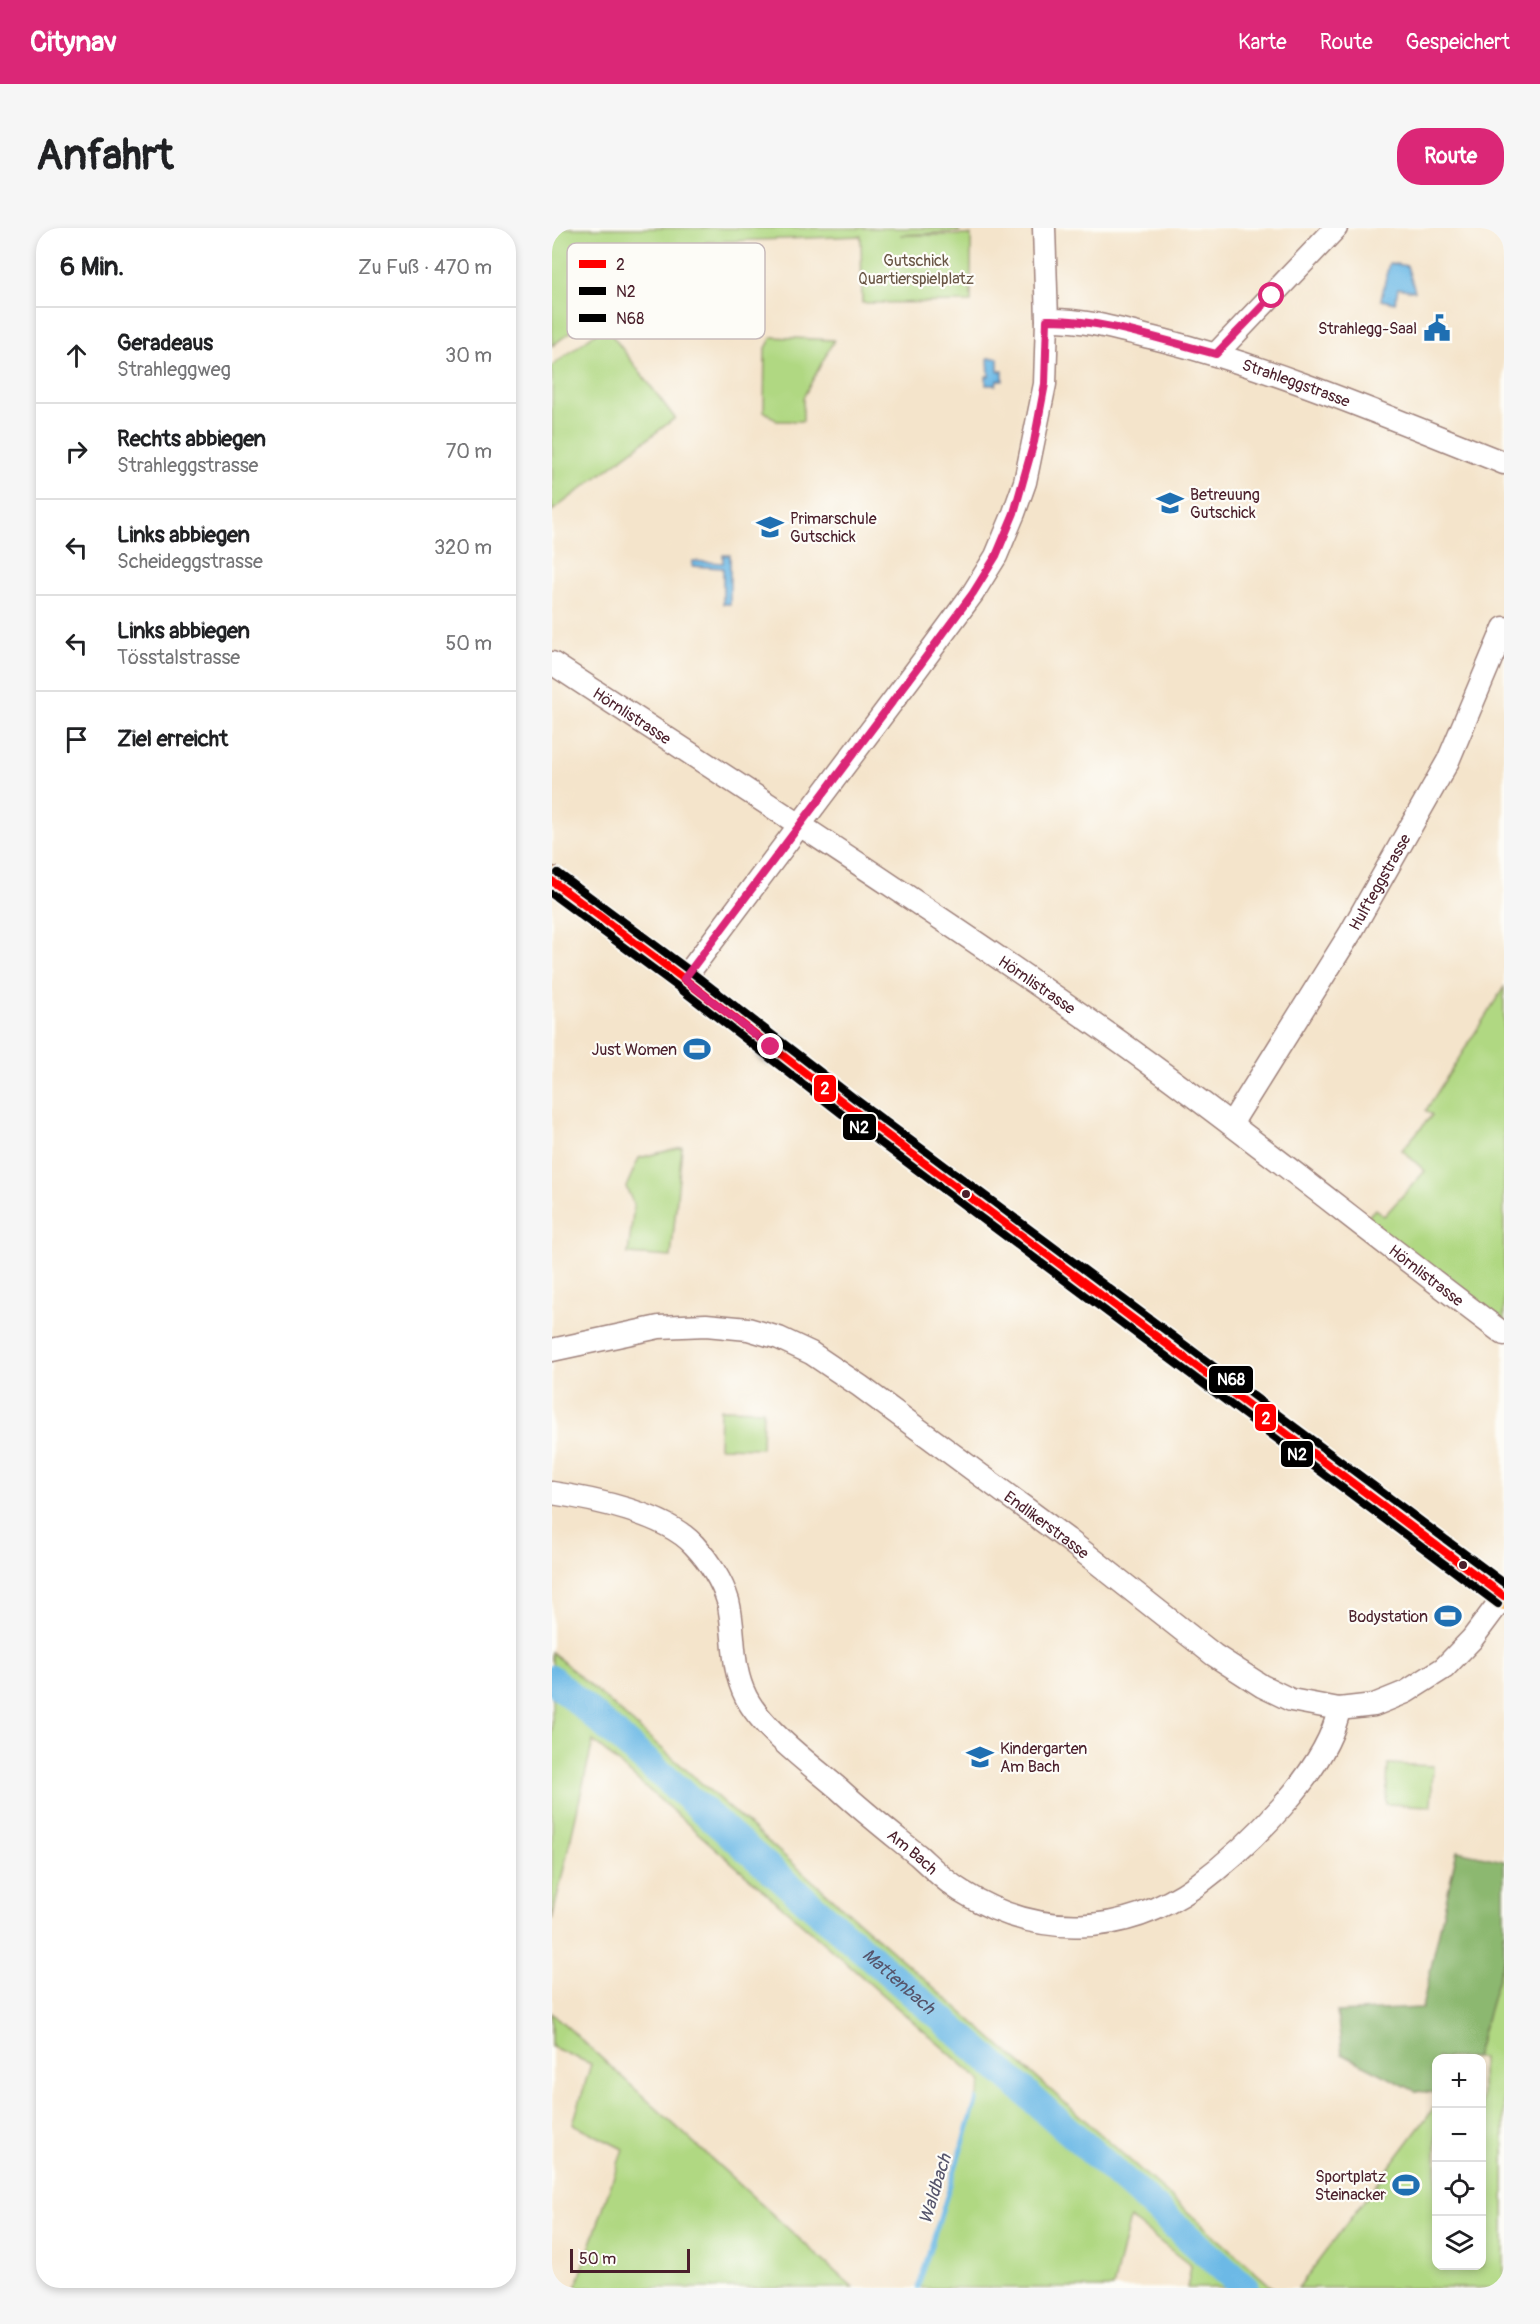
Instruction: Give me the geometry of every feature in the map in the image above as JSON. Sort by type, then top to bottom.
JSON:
[{"type":"main road","points":[[552,881],[1504,1596]]},
{"type":"street","points":[[684,979],[973,593],[996,556],[1017,503],[1034,442],[1045,384],[1047,320],[1044,228]]},
{"type":"street","points":[[1216,354],[1336,228]]},
{"type":"street","name":"Strahleggstrasse","points":[[1047,320],[1069,320],[1106,327],[1216,354],[1314,388],[1504,463]]},
{"type":"street","name":"Hulfteggstrasse","points":[[1231,1124],[1354,927],[1448,761],[1504,628]]},
{"type":"street","name":"Hörnlistrasse","points":[[552,663],[974,941],[1231,1124],[1504,1334]]},
{"type":"street","name":"Endlikerstrasse","points":[[552,1350],[659,1327],[706,1325],[748,1329],[778,1338],[811,1353],[860,1386],[1067,1539],[1200,1645],[1251,1680],[1291,1700],[1339,1709],[1374,1705],[1406,1692],[1444,1668],[1472,1639],[1504,1596]]},
{"type":"street","name":"Am Bach","points":[[552,1492],[630,1510],[660,1522],[692,1542],[711,1566],[727,1600],[737,1674],[758,1717],[857,1806],[959,1891],[1002,1913],[1054,1925],[1103,1925],[1142,1914],[1178,1898],[1213,1874],[1271,1820],[1308,1772],[1324,1746],[1335,1728],[1339,1709]]},
{"type":"green space","name":"Gutschick Quartierspielplatz","points":[[552,228],[959,228],[959,232],[900,235],[971,235],[971,302],[862,303],[861,236],[706,243],[567,243],[567,335],[552,346]]},
{"type":"green space","points":[[772,337],[834,340],[803,398],[803,421],[777,421],[764,411],[765,350]]},
{"type":"green space","points":[[588,339],[615,339],[675,418],[552,511],[552,366]]},
{"type":"green space","points":[[1504,987],[1504,1334],[1361,1224],[1375,1209],[1384,1216],[1425,1171],[1402,1150],[1432,1115],[1426,1110]]},
{"type":"green space","points":[[682,1147],[671,1257],[628,1254],[634,1205],[626,1187],[639,1158]]},
{"type":"green space","points":[[720,1409],[763,1410],[762,1448],[719,1447]]},
{"type":"green space","points":[[552,1652],[1273,2288],[1187,2288],[1191,2266],[1130,2218],[1113,2288],[918,2288],[982,2082],[593,1741],[552,1920]]},
{"type":"green space","points":[[1388,1764],[1433,1766],[1431,1806],[1386,1804]]},
{"type":"green space","points":[[1457,1851],[1504,1861],[1504,1957],[1476,2054],[1432,2054],[1432,2093],[1415,2091],[1342,2054],[1337,2012],[1422,2008]]},
{"type":"green space","name":"Sportplatz Steinacker","points":[[1504,1957],[1504,2288],[1298,2288],[1432,2110],[1432,2270],[1486,2270],[1486,2054],[1476,2054]]},
{"type":"green space","points":[[552,2013],[853,2288],[576,2288],[623,2149],[573,2124],[591,2064],[552,2047]]},
{"type":"water","points":[[1389,263],[1407,266],[1415,291],[1398,288],[1395,303],[1381,300]]},
{"type":"water","points":[[988,358],[998,358],[998,371],[1003,371],[1003,380],[997,380],[996,385],[986,385],[986,376],[989,376]]},
{"type":"water","points":[[723,555],[730,555],[730,604],[723,604],[723,568],[692,566],[693,561],[723,563]]},
{"type":"waterway","name":"Mattenbach","points":[[552,1679],[989,2060],[1245,2288]]},
{"type":"waterway","name":"Waldbach","points":[[986,2068],[989,2060]]},
{"type":"waterway","name":"Waldbach","points":[[918,2288],[977,2099]]},
{"type":"transit line","name":"N68","points":[[558,873],[690,971],[854,1098],[1504,1583]]},
{"type":"transit line","name":"2","points":[[552,881],[684,979],[848,1106],[1504,1596]]},
{"type":"transit line","name":"N2","points":[[552,894],[678,987],[842,1114],[1498,1604]]},
{"type":"place","name":"Strahlegg-Saal","points":[[1437,328]]},
{"type":"place","name":"Betreuung Gutschick","points":[[1170,503]]},
{"type":"place","name":"Primarschule Gutschick","points":[[770,527]]},
{"type":"place","name":"Just Women","points":[[697,1049]]},
{"type":"place","name":"Bodystation","points":[[1448,1616]]},
{"type":"place","name":"Kindergarten Am Bach","points":[[980,1757]]},
{"type":"place","name":"Sportplatz Steinacker","points":[[1406,2185]]},
{"type":"route","points":[[771,1047],[684,979],[917,669],[973,593],[996,556],[1014,513],[1034,442],[1045,384],[1047,320],[1069,320],[1117,329],[1216,354],[1272,296]]}]
